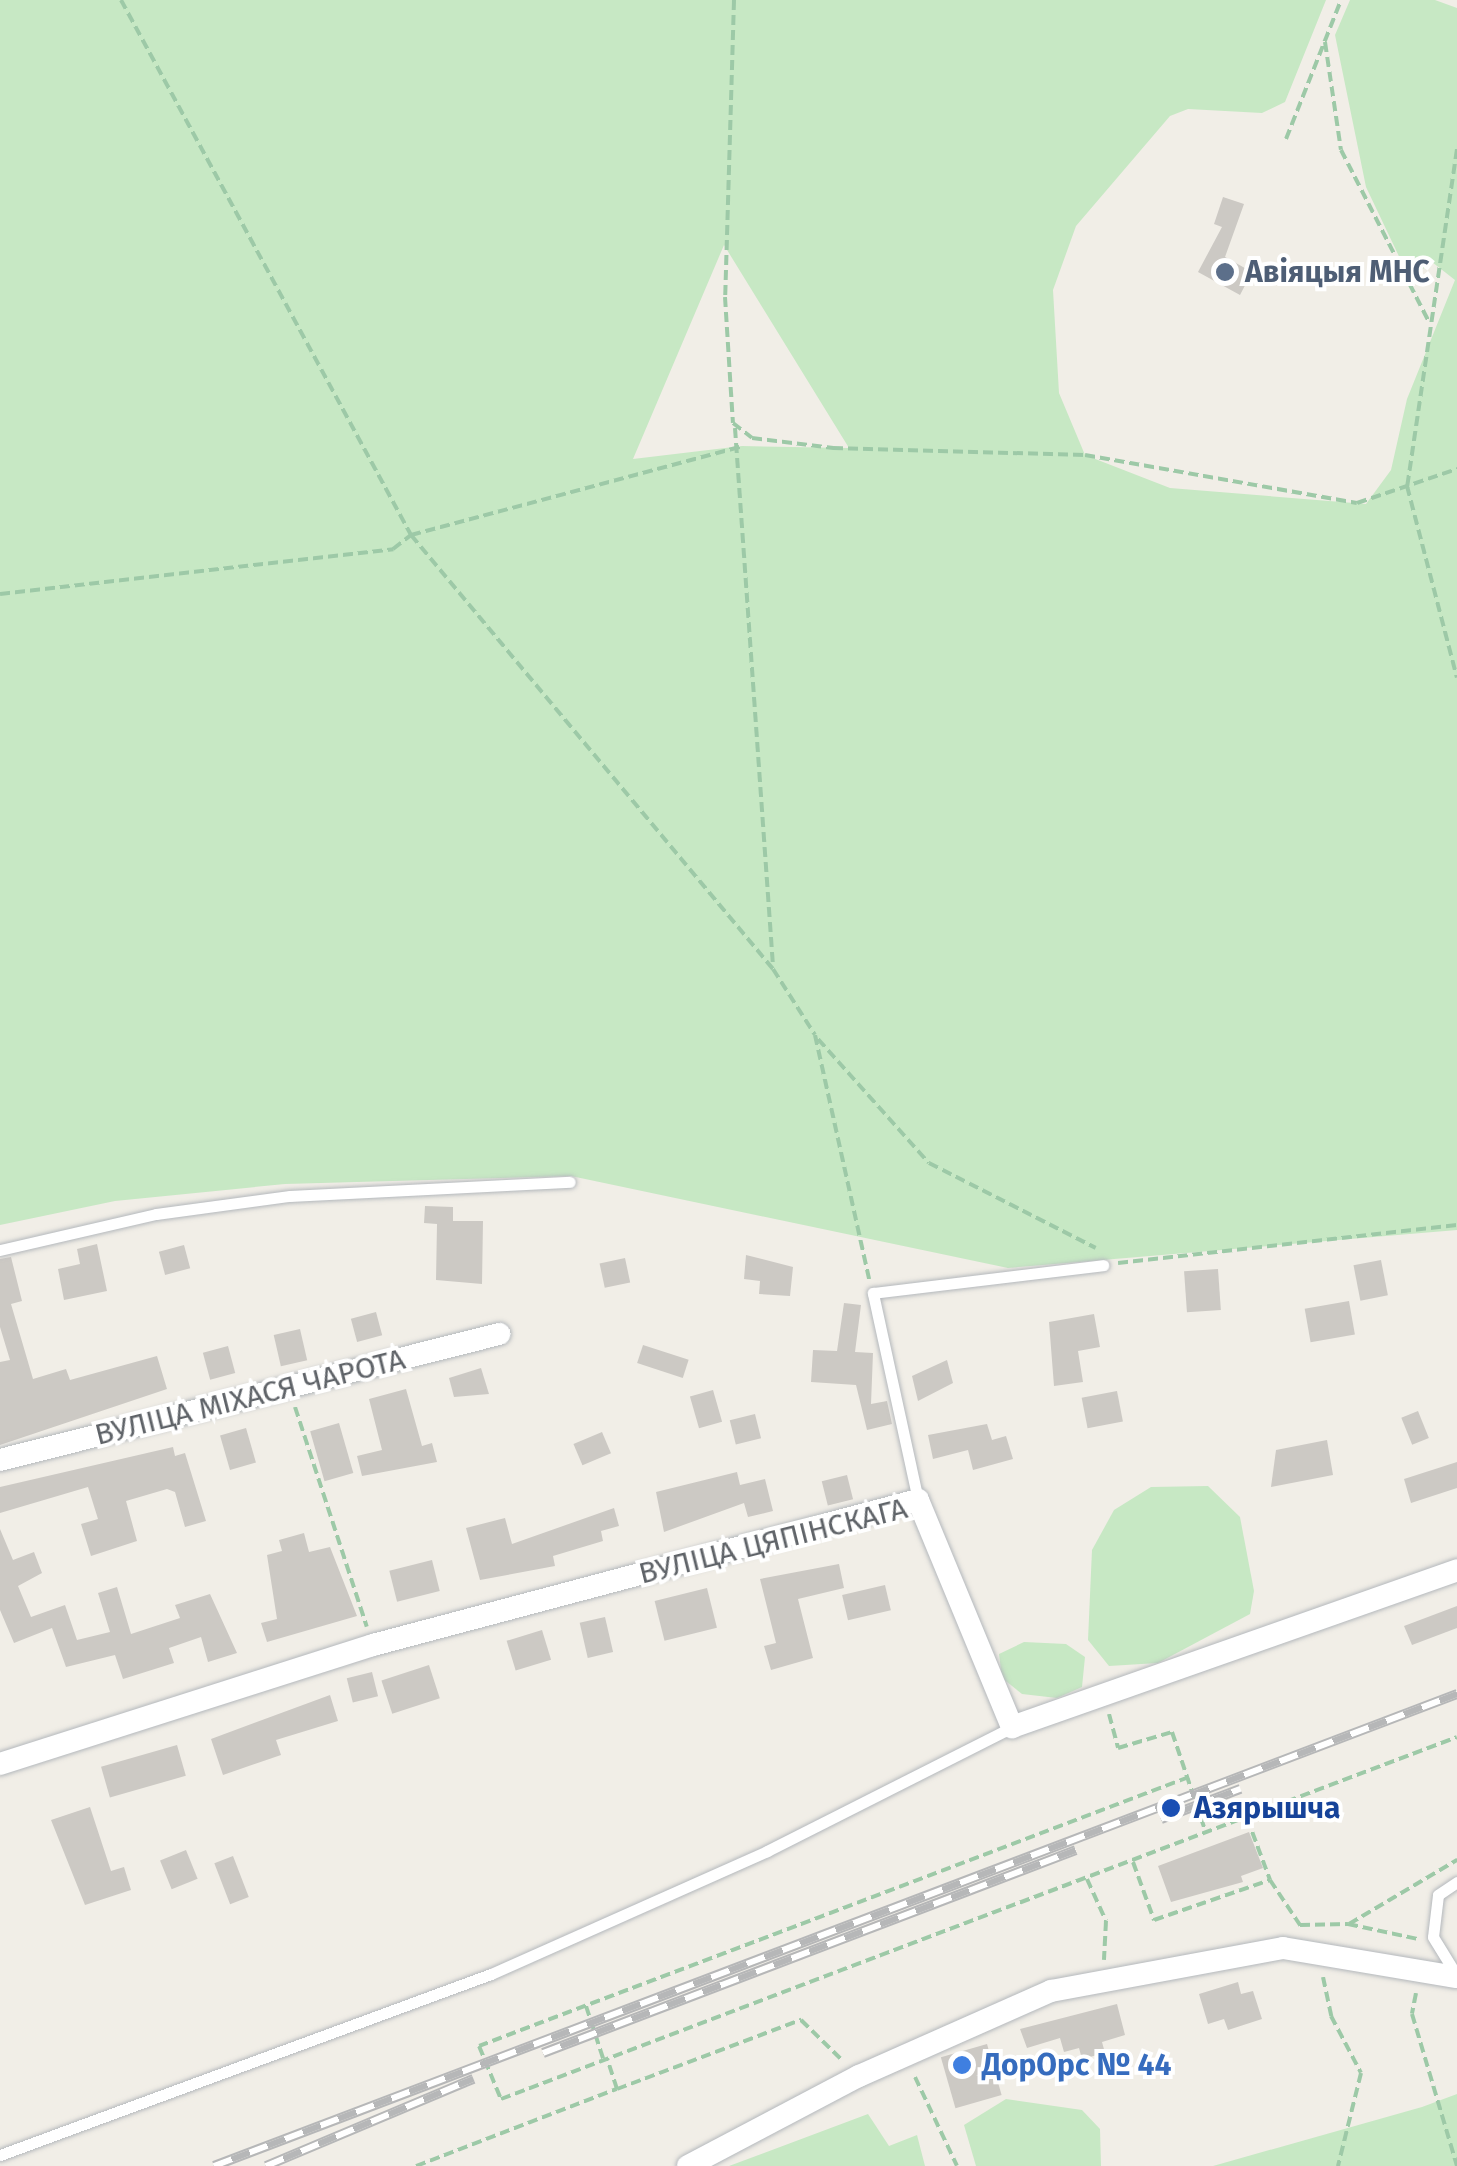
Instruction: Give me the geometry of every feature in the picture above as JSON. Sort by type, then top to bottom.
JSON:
[{"type":"street","name":"ВУЛІЦА МІХАСЯ ЧАРОТА","points":[[0,1460],[500,1334]]},
{"type":"street","name":"ВУЛІЦА ЦЯПІНСКАГА","points":[[0,1764],[372,1645],[918,1500],[1012,1728]]},
{"type":"street","points":[[1012,1728],[1457,1570]]},
{"type":"street","points":[[688,2166],[859,2076],[1051,1991],[1242,1951],[1318,1952],[1457,1976]]},
{"type":"lane","points":[[0,1250],[156,1214],[290,1196],[570,1182]]},
{"type":"lane","points":[[918,1500],[872,1293],[1103,1265]]},
{"type":"lane","points":[[0,2155],[478,1980],[767,1850],[1012,1728]]},
{"type":"lane","points":[[1457,1882],[1438,1895],[1436,1942],[1457,1976]]},
{"type":"path","points":[[122,0],[411,535],[773,970],[815,1035],[929,1163],[1096,1248],[1103,1265],[1457,1225]]},
{"type":"path","points":[[734,0],[724,177],[734,423],[742,446],[773,970]]},
{"type":"path","points":[[1286,139],[1342,0]]},
{"type":"path","points":[[1325,42],[1340,150],[1430,323]]},
{"type":"path","points":[[1457,149],[1407,486],[1457,678]]},
{"type":"path","points":[[734,423],[752,438],[832,448],[1084,455],[1356,503],[1457,469]]},
{"type":"path","points":[[0,594],[393,549],[411,535],[742,446]]},
{"type":"path","points":[[815,1035],[872,1293]]},
{"type":"path","points":[[289,1388],[372,1645]]},
{"type":"path","points":[[1104,1695],[1118,1748],[1172,1732],[1206,1833]]},
{"type":"path","points":[[1189,1778],[480,2046],[501,2099],[1457,1737]]},
{"type":"path","points":[[1247,1818],[1270,1880],[1318,1952],[1332,2016],[1360,2073],[1338,2166]]},
{"type":"path","points":[[1348,1924],[1457,1860]]},
{"type":"path","points":[[1133,1862],[1154,1920],[1270,1880]]},
{"type":"path","points":[[1087,1879],[1106,1921],[1104,1980]]},
{"type":"path","points":[[1300,1925],[1348,1924],[1436,1942]]},
{"type":"path","points":[[1420,1969],[1412,2014],[1457,2166]]},
{"type":"path","points":[[586,2006],[617,2089]]},
{"type":"path","points":[[416,2166],[801,2020],[859,2076]]},
{"type":"path","points":[[904,2055],[957,2166]]},
{"type":"green space","points":[[0,0],[1326,0],[1285,102],[1262,113],[1188,109],[1170,116],[1076,226],[1053,290],[1059,393],[1085,455],[1170,488],[1366,504],[1391,470],[1407,399],[1455,280],[1432,262],[1415,275],[1405,269],[1366,187],[1335,35],[1350,0],[1435,0],[1457,8],[1457,1230],[1008,1268],[571,1176],[285,1184],[115,1201],[0,1225]],"holes":[[[724,245],[849,448],[742,446],[633,459]]]},
{"type":"green space","points":[[1208,1486],[1240,1517],[1254,1591],[1250,1614],[1158,1663],[1109,1666],[1088,1640],[1092,1550],[1114,1510],[1151,1487]]},
{"type":"green space","points":[[1024,1642],[1066,1644],[1085,1657],[1082,1687],[1057,1698],[1022,1694],[1002,1678],[999,1654]]},
{"type":"green space","points":[[1457,2094],[1457,2166],[1213,2166],[1422,2107]]},
{"type":"green space","points":[[1006,2099],[1082,2110],[1100,2129],[1101,2166],[976,2166],[964,2125]]},
{"type":"green space","points":[[868,2114],[889,2146],[917,2135],[925,2166],[729,2166]]},
{"type":"building","points":[[1223,197],[1244,204],[1225,257],[1252,272],[1240,295],[1198,272],[1222,227],[1214,224]]},
{"type":"building","points":[[425,1206],[453,1207],[453,1221],[483,1221],[482,1284],[436,1280],[437,1224],[424,1223]]},
{"type":"building","points":[[97,1244],[107,1291],[64,1300],[58,1269],[80,1264],[77,1249]]},
{"type":"building","points":[[184,1245],[190,1268],[165,1275],[159,1252]]},
{"type":"building","points":[[746,1255],[793,1267],[790,1296],[759,1294],[760,1281],[744,1279]]},
{"type":"building","points":[[11,1257],[22,1301],[11,1304],[33,1379],[66,1369],[70,1380],[157,1356],[167,1389],[0,1445],[0,1362],[10,1360],[0,1327],[0,1259]]},
{"type":"building","points":[[625,1258],[630,1282],[605,1288],[600,1263]]},
{"type":"building","points":[[1381,1260],[1388,1295],[1360,1301],[1354,1265]]},
{"type":"building","points":[[1218,1269],[1221,1310],[1187,1312],[1184,1271]]},
{"type":"building","points":[[1349,1301],[1355,1334],[1311,1342],[1305,1309]]},
{"type":"building","points":[[844,1303],[861,1305],[855,1352],[873,1353],[871,1404],[887,1401],[892,1424],[867,1430],[856,1385],[811,1382],[813,1350],[837,1351]]},
{"type":"building","points":[[376,1312],[382,1335],[357,1342],[351,1319]]},
{"type":"building","points":[[1094,1314],[1100,1347],[1078,1351],[1083,1382],[1054,1386],[1049,1322]]},
{"type":"building","points":[[300,1329],[307,1360],[281,1366],[274,1335]]},
{"type":"building","points":[[643,1345],[689,1360],[683,1378],[637,1363]]},
{"type":"building","points":[[228,1346],[235,1373],[210,1380],[203,1353]]},
{"type":"building","points":[[947,1360],[953,1383],[918,1401],[912,1376]]},
{"type":"building","points":[[481,1368],[489,1394],[454,1397],[449,1378]]},
{"type":"building","points":[[406,1389],[422,1446],[432,1443],[437,1462],[362,1476],[357,1456],[382,1450],[369,1399]]},
{"type":"building","points":[[713,1390],[722,1422],[699,1428],[690,1397]]},
{"type":"building","points":[[1117,1391],[1123,1421],[1088,1428],[1082,1398]]},
{"type":"building","points":[[1418,1411],[1429,1438],[1412,1445],[1401,1418]]},
{"type":"building","points":[[755,1414],[761,1438],[736,1445],[730,1420]]},
{"type":"building","points":[[339,1423],[353,1473],[324,1481],[310,1431]]},
{"type":"building","points":[[987,1424],[992,1440],[1006,1436],[1013,1459],[973,1470],[968,1450],[933,1459],[928,1435]]},
{"type":"building","points":[[246,1428],[256,1463],[230,1470],[220,1435]]},
{"type":"building","points":[[602,1432],[611,1453],[582,1465],[573,1444]]},
{"type":"building","points":[[1327,1440],[1333,1475],[1271,1487],[1276,1450]]},
{"type":"building","points":[[173,1447],[175,1456],[185,1453],[206,1521],[185,1527],[175,1492],[167,1489],[126,1501],[137,1541],[91,1556],[81,1524],[98,1519],[88,1487],[0,1513],[0,1487]]},
{"type":"building","points":[[1457,1462],[1457,1488],[1411,1503],[1404,1479]]},
{"type":"building","points":[[737,1472],[740,1485],[765,1479],[773,1511],[748,1517],[744,1503],[664,1532],[656,1492]]},
{"type":"building","points":[[847,1475],[853,1499],[828,1506],[822,1481]]},
{"type":"building","points":[[614,1508],[619,1526],[601,1531],[603,1541],[553,1556],[555,1566],[480,1580],[466,1528],[505,1518],[512,1544]]},
{"type":"building","points":[[0,1529],[13,1560],[34,1552],[42,1573],[18,1586],[31,1617],[65,1605],[77,1640],[110,1632],[98,1593],[117,1587],[131,1634],[180,1618],[175,1605],[210,1594],[237,1653],[208,1662],[201,1637],[169,1648],[174,1663],[123,1679],[115,1655],[66,1667],[52,1628],[14,1643],[0,1610]]},
{"type":"building","points":[[304,1533],[309,1552],[330,1547],[357,1616],[267,1642],[261,1623],[277,1619],[267,1555],[282,1551],[279,1540]]},
{"type":"building","points":[[432,1560],[440,1591],[397,1602],[389,1571]]},
{"type":"building","points":[[839,1564],[844,1588],[798,1599],[813,1658],[771,1670],[764,1646],[776,1643],[760,1579]]},
{"type":"building","points":[[885,1585],[891,1610],[848,1620],[842,1595]]},
{"type":"building","points":[[707,1588],[717,1628],[665,1641],[655,1601]]},
{"type":"building","points":[[1457,1606],[1457,1628],[1412,1645],[1404,1626]]},
{"type":"building","points":[[605,1617],[613,1652],[588,1658],[580,1623]]},
{"type":"building","points":[[542,1630],[551,1660],[516,1670],[507,1641]]},
{"type":"building","points":[[429,1665],[440,1698],[392,1714],[381,1680]]},
{"type":"building","points":[[372,1672],[378,1696],[353,1703],[347,1678]]},
{"type":"building","points":[[330,1695],[338,1721],[276,1740],[281,1755],[223,1775],[211,1739]]},
{"type":"building","points":[[177,1745],[186,1776],[110,1798],[101,1767]]},
{"type":"building","points":[[90,1807],[111,1871],[124,1867],[131,1890],[85,1905],[51,1820]]},
{"type":"building","points":[[1249,1832],[1263,1868],[1241,1876],[1243,1882],[1171,1902],[1158,1866]]},
{"type":"building","points":[[186,1850],[198,1879],[172,1889],[160,1860]]},
{"type":"building","points":[[233,1856],[249,1897],[230,1904],[214,1863]]},
{"type":"building","points":[[1238,1982],[1241,1994],[1253,1991],[1262,2019],[1228,2030],[1224,2019],[1208,2024],[1199,1994]]},
{"type":"building","points":[[1117,2004],[1125,2035],[1102,2042],[1105,2053],[1082,2059],[1079,2048],[1064,2052],[1060,2038],[1027,2048],[1020,2029]]},
{"type":"building","points":[[987,2044],[1002,2095],[955,2108],[941,2057]]},
{"type":"railway","points":[[214,2166],[1457,1694]]},
{"type":"railway","points":[[1161,1819],[1240,1789]]},
{"type":"railway","points":[[543,2053],[1076,1850]]},
{"type":"railway","points":[[266,2166],[473,2079]]},
{"type":"place","name":"Авіяцыя МНС","points":[[1225,272]]},
{"type":"place","name":"Азярышча","points":[[1171,1808]]},
{"type":"place","name":"ДорОрс № 44","points":[[962,2065]]}]
